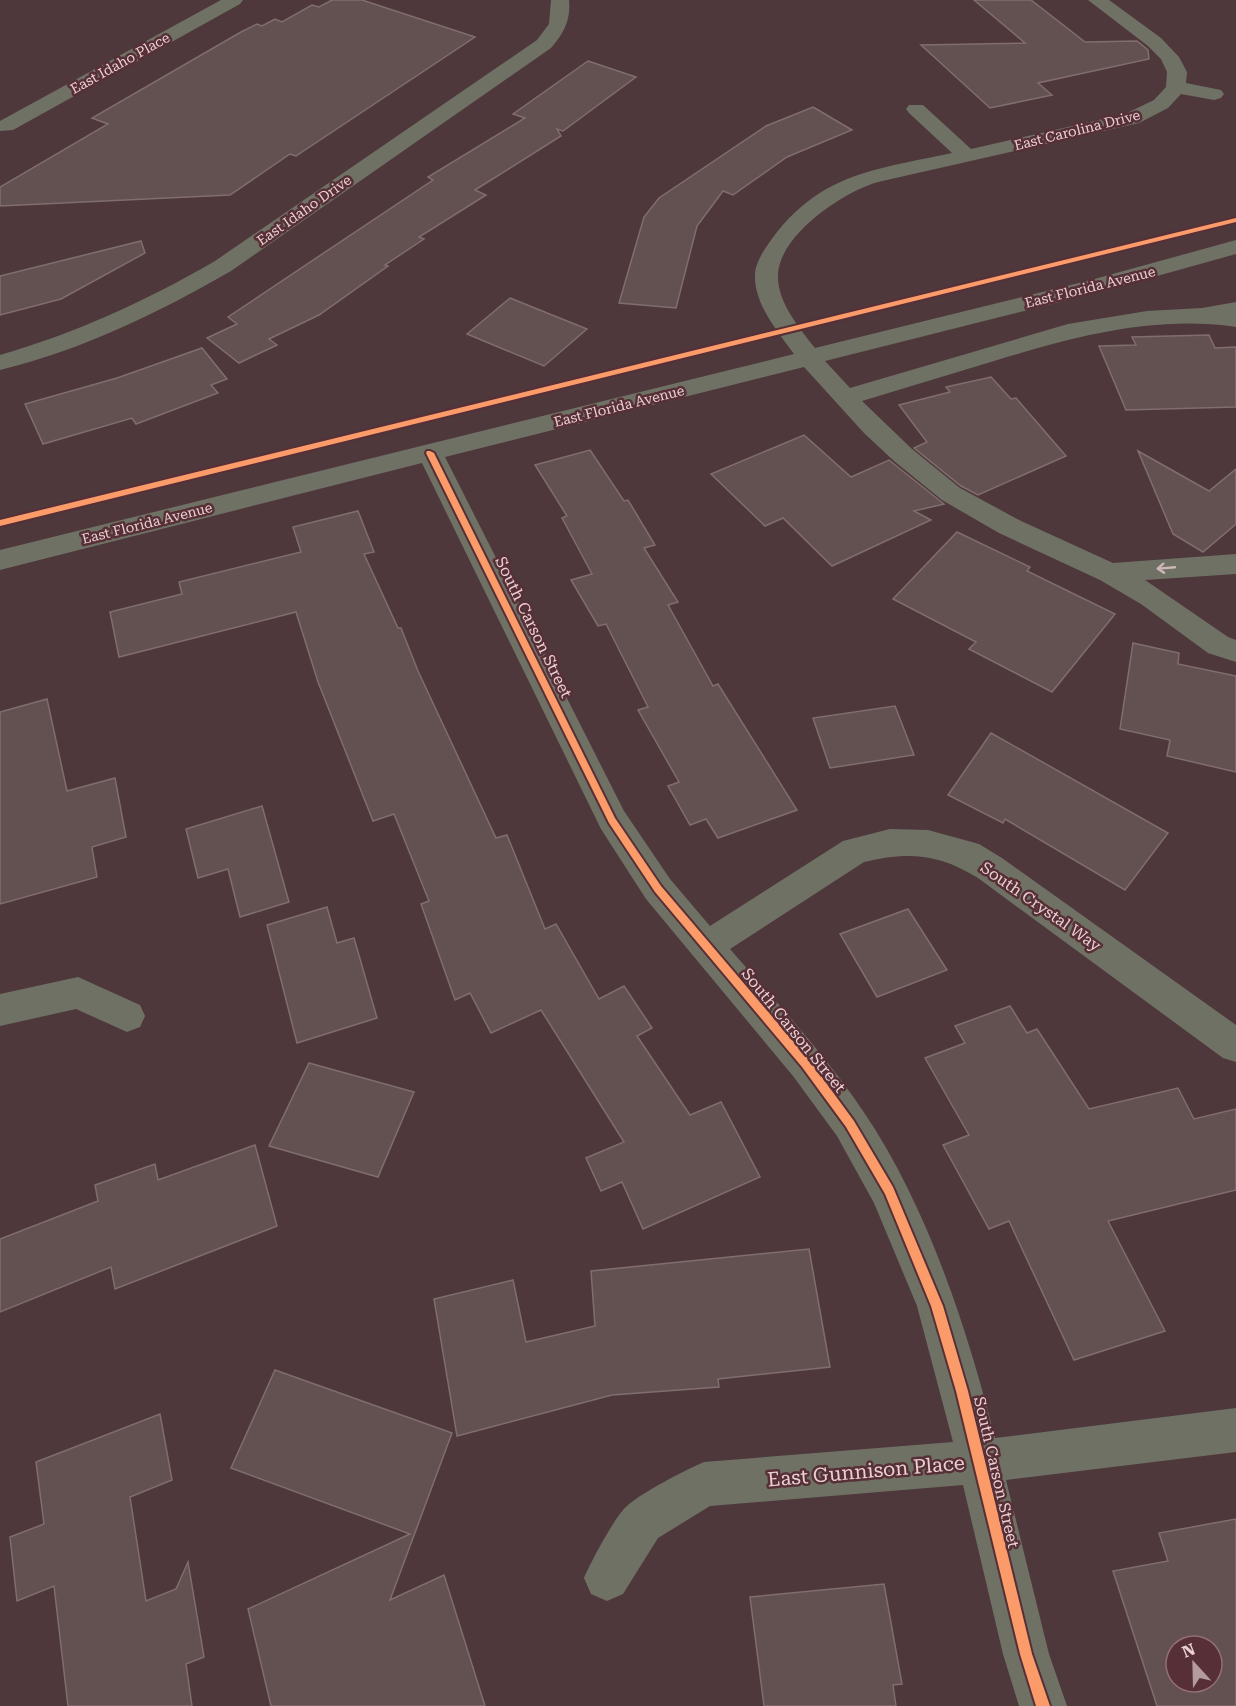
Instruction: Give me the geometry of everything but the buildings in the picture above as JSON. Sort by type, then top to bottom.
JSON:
[{"type":"street","name":"East Idaho Place","points":[[6,126],[234,0]]},
{"type":"street","name":"East Idaho Drive","points":[[0,363],[84,336],[131,317],[173,296],[223,266],[544,44],[556,31],[562,17],[560,0]]},
{"type":"street","points":[[1097,0],[1162,47],[1174,62],[1178,75],[1177,87],[1214,94]]},
{"type":"street","name":"East Carolina Drive","points":[[1177,87],[1166,102],[1132,119],[873,177],[846,186],[812,208],[776,249],[768,263],[766,278],[769,291],[786,324],[845,398],[903,455],[950,494],[984,514],[1110,573],[1151,597],[1218,645],[1236,651]]},
{"type":"street","points":[[916,109],[967,156]]},
{"type":"street","name":"East Florida Avenue","points":[[0,560],[811,358],[1110,282],[1236,247]]},
{"type":"street","points":[[845,398],[1068,331],[1147,318],[1202,315],[1236,309]]},
{"type":"street","points":[[1202,315],[1236,320]]},
{"type":"street","name":"South Carson Street","points":[[430,453],[612,820],[658,889],[705,947],[807,1064],[850,1124],[889,1191],[937,1306],[962,1391],[1026,1654],[1043,1706]]},
{"type":"street","points":[[1110,573],[1236,564]]},
{"type":"street","name":"South Crystal Way","points":[[705,947],[855,851],[890,842],[928,843],[967,854],[990,868],[1236,1046]]},
{"type":"street","points":[[0,1010],[78,993],[127,1016]]},
{"type":"street","name":"East Gunnison Place","points":[[608,1578],[642,1522],[704,1484],[979,1462],[1236,1430]]},
{"type":"cycle path","points":[[0,523],[1236,220]]},
{"type":"cycle path","points":[[430,453],[612,820],[658,889],[806,1064],[850,1124],[889,1191],[937,1306],[962,1391],[1026,1654],[1043,1706]]}]
